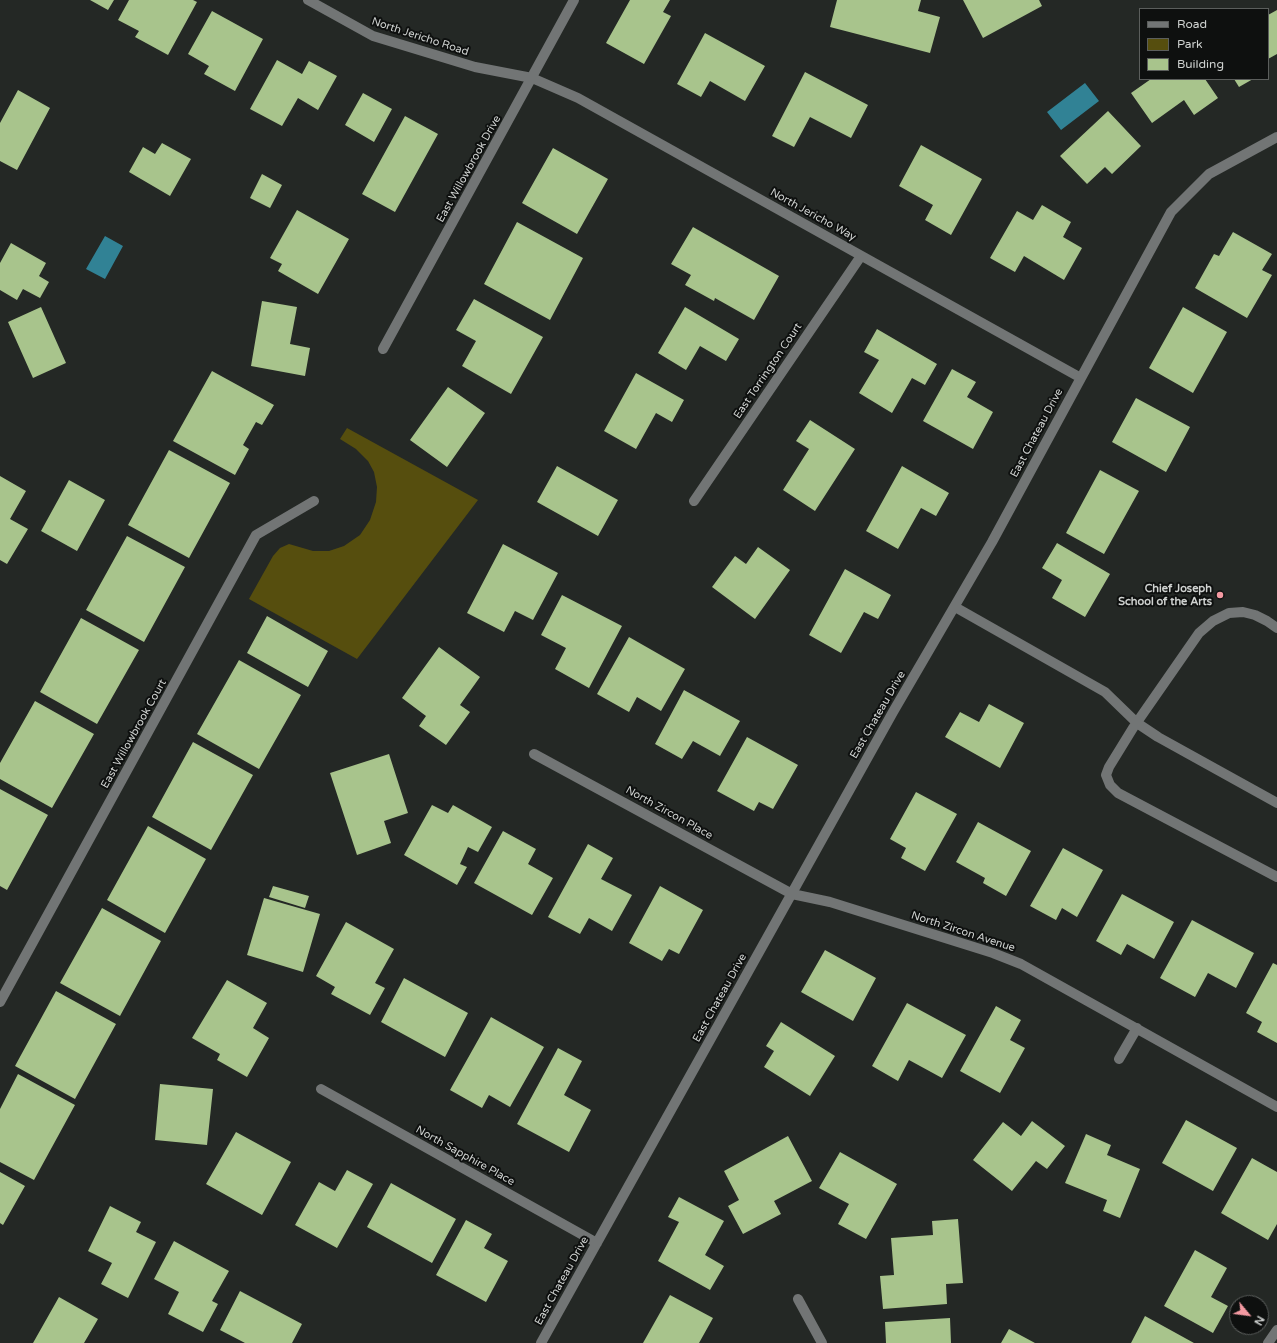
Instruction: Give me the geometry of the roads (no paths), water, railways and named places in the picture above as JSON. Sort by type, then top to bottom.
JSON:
[{"type":"street","name":"North Jericho Road","points":[[308,0],[373,36],[475,67],[532,78]]},
{"type":"street","name":"East Willowbrook Drive","points":[[383,349],[574,0]]},
{"type":"street","name":"North Jericho Way","points":[[532,78],[578,98],[1081,378]]},
{"type":"street","name":"East Chateau Drive","points":[[541,1343],[890,719],[992,542],[1171,212],[1209,174],[1277,138]]},
{"type":"street","name":"East Torrington Court","points":[[694,501],[861,256]]},
{"type":"street","name":"East Willowbrook Court","points":[[0,1002],[256,535],[314,502]]},
{"type":"street","points":[[955,607],[1105,692],[1137,723],[1158,737],[1277,803]]},
{"type":"street","points":[[1277,628],[1267,620],[1243,612],[1229,613],[1213,621],[1199,634],[1137,723],[1109,767],[1106,776],[1110,784],[1118,793],[1277,876]]},
{"type":"street","name":"North Zircon Place","points":[[534,754],[792,894]]},
{"type":"street","name":"North Zircon Avenue","points":[[792,894],[830,902],[993,952],[1021,964],[1277,1107]]},
{"type":"street","points":[[1120,1059],[1137,1028]]},
{"type":"street","name":"North Sapphire Place","points":[[321,1089],[597,1243]]},
{"type":"street","points":[[798,1299],[822,1343]]},
{"type":"street","points":[[1268,1343],[1277,1330]]},
{"type":"water","points":[[1085,83],[1099,101],[1061,130],[1047,112]]},
{"type":"water","points":[[105,236],[123,246],[105,279],[86,269]]},
{"type":"place","name":"Chief Joseph School of the Arts","points":[[1220,595]]}]
